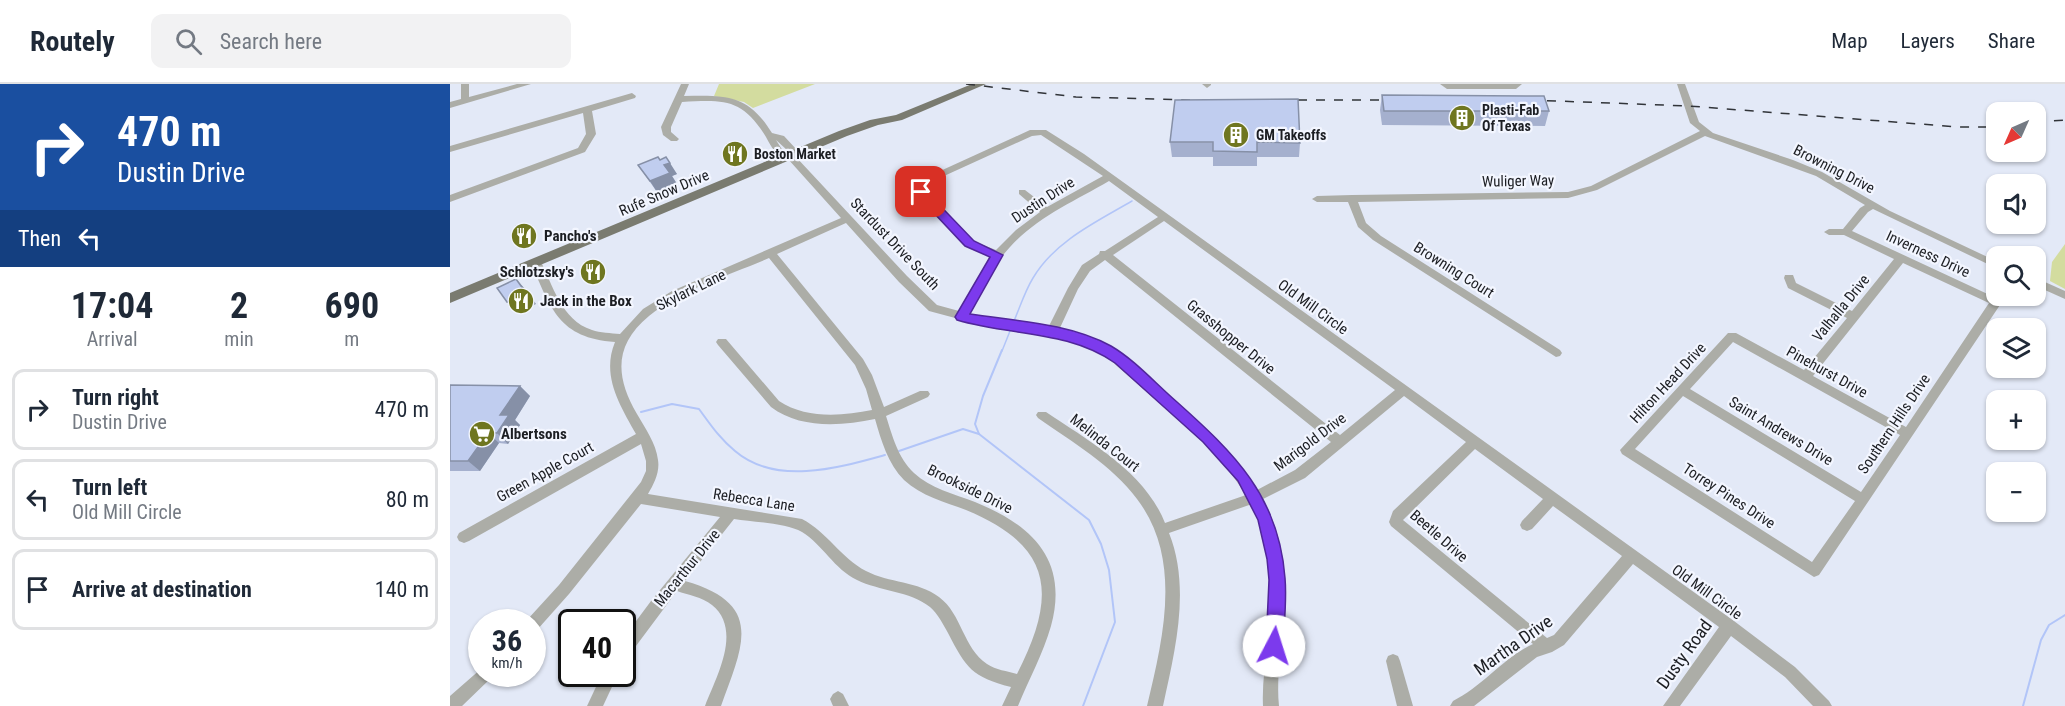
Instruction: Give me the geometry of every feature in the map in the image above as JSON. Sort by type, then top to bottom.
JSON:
[{"type":"main road","name":"Rufe Snow Drive","points":[[890,118],[891,113],[962,84]]},
{"type":"main road","name":"Rufe Snow Drive","points":[[450,298],[791,157],[890,118],[898,118],[981,84]]},
{"type":"street","points":[[465,84],[465,101]]},
{"type":"street","points":[[450,105],[526,84]]},
{"type":"street","points":[[674,139],[666,133],[666,127],[685,84]]},
{"type":"street","points":[[1444,84],[1447,86],[1507,86],[1518,84]]},
{"type":"street","points":[[1681,84],[1692,116],[1705,132]]},
{"type":"street","points":[[450,149],[632,96]]},
{"type":"street","name":"Stardust Drive South","points":[[680,99],[711,98],[742,104],[758,117],[771,135],[771,142],[780,153],[791,157],[933,308],[961,317],[1052,333],[1094,344],[1119,359],[1208,438],[1243,477],[1265,519],[1277,580],[1271,706]]},
{"type":"street","points":[[450,199],[582,150],[591,134],[587,109]]},
{"type":"street","name":"Old Mill Circle","points":[[997,255],[969,243],[921,192],[928,181],[1036,132],[1043,132],[1054,137],[1729,626],[1790,672],[1824,706]]},
{"type":"street","name":"Wuliger Way","points":[[1317,199],[1568,195],[1594,188],[1705,132]]},
{"type":"street","name":"Browning Drive","points":[[1705,132],[1800,166],[1933,236],[1986,260]]},
{"type":"street","name":"Dustin Drive","points":[[961,317],[997,255],[1012,238],[1048,213],[1109,177]]},
{"type":"street","points":[[1022,192],[1048,213]]},
{"type":"street","name":"Browning Court","points":[[1352,198],[1362,225],[1377,238],[1556,353]]},
{"type":"street","points":[[1829,232],[1846,232],[1864,210],[1873,205]]},
{"type":"street","points":[[1052,333],[1081,273],[1104,254],[1164,217]]},
{"type":"street","name":"Skylark Lane","points":[[622,338],[641,316],[664,302],[847,219]]},
{"type":"street","name":"Inverness Drive","points":[[1846,232],[1986,294]]},
{"type":"street","name":"Brookside Drive","points":[[771,253],[859,363],[873,392],[890,447],[907,475],[922,486],[989,513],[1024,535],[1041,555],[1048,583],[1046,618],[1035,653],[1010,706]]},
{"type":"street","name":"Grasshopper Drive","points":[[1104,254],[1340,442]]},
{"type":"street","name":"Valhalla Drive","points":[[1805,377],[1901,258]]},
{"type":"street","points":[[536,263],[552,296],[573,326],[589,334],[622,338],[617,355],[617,382],[652,459],[652,470],[637,498],[545,609]]},
{"type":"street","points":[[1789,278],[1792,285],[1852,316]]},
{"type":"street","points":[[2046,287],[2065,296]]},
{"type":"street","name":"Southern Hills Drive","points":[[1814,571],[1994,306]]},
{"type":"street","name":"Pinehurst Drive","points":[[1732,336],[1908,434]]},
{"type":"street","name":"Hilton Head Drive","points":[[1626,450],[1732,336]]},
{"type":"street","points":[[722,342],[775,404],[793,415],[841,418],[880,413],[924,394]]},
{"type":"street","name":"Saint Andrews Drive","points":[[1682,390],[1864,500]]},
{"type":"street","name":"Marigold Drive","points":[[1162,530],[1255,497],[1300,474],[1402,391]]},
{"type":"street","name":"Melinda Court","points":[[1042,416],[1127,479],[1146,501],[1162,530],[1169,557],[1174,603],[1155,706]]},
{"type":"street","name":"Green Apple Court","points":[[465,537],[642,437]]},
{"type":"street","name":"Beetle Drive","points":[[1474,442],[1398,515],[1396,522],[1547,647]]},
{"type":"street","name":"Torrey Pines Drive","points":[[1626,450],[1814,571]]},
{"type":"street","name":"Rebecca Lane","points":[[637,498],[797,523],[816,533],[849,568],[860,575],[894,588],[928,597],[947,616],[978,668],[1020,682]]},
{"type":"street","points":[[1527,525],[1552,498]]},
{"type":"street","name":"Macarthur Drive","points":[[636,634],[731,513]]},
{"type":"street","name":"Martha Drive","points":[[1458,706],[1467,702],[1532,652],[1559,640],[1631,556]]},
{"type":"street","points":[[674,584],[712,597],[726,608],[731,617],[735,630],[733,648],[713,706]]},
{"type":"street","name":"Dusty Road","points":[[1671,706],[1729,626]]},
{"type":"street","points":[[1393,661],[1405,706]]},
{"type":"street","points":[[451,706],[471,687]]},
{"type":"street","points":[[595,706],[604,687]]},
{"type":"green space","points":[[719,84],[815,84],[753,108],[744,102],[714,96]]},
{"type":"green space","points":[[2065,244],[2065,289],[2050,281],[2052,262]]},
{"type":"building","points":[[1382,95],[1544,96],[1549,111],[1384,111]]},
{"type":"building","name":"GM Takeoffs","points":[[1298,99],[1300,143],[1257,142],[1257,152],[1213,151],[1213,142],[1170,142],[1175,100]]},
{"type":"building","points":[[658,157],[660,160],[666,157],[670,163],[664,165],[670,173],[650,181],[638,165]]},
{"type":"building","points":[[516,279],[526,293],[507,302],[497,288]]},
{"type":"building","name":"Albertsons","points":[[450,385],[520,386],[500,415],[509,415],[497,433],[488,433],[468,461],[450,461]]},
{"type":"waterway","points":[[1014,321],[1030,283],[1053,253],[1077,234],[1132,201]]},
{"type":"waterway","points":[[1002,351],[1010,331]]},
{"type":"waterway","points":[[979,434],[975,424],[983,396],[1002,350]]},
{"type":"waterway","points":[[641,412],[672,404],[699,409],[735,451],[751,462],[769,468],[788,471],[828,469],[885,455]]},
{"type":"waterway","points":[[899,451],[963,429],[979,434]]},
{"type":"waterway","points":[[979,434],[1089,520],[1101,544],[1109,570],[1115,622],[1083,706]]},
{"type":"waterway","points":[[2023,706],[2041,640],[2049,625],[2065,615]]},
{"type":"railway","points":[[966,84],[1076,97],[1190,100]]},
{"type":"railway","points":[[1280,100],[1397,100]]},
{"type":"railway","points":[[1529,100],[1689,106],[1958,127],[1986,127]]},
{"type":"railway","points":[[2046,121],[2065,120]]},
{"type":"place","name":"Plasti-Fab Of Texas","points":[[1462,118]]},
{"type":"place","name":"GM Takeoffs","points":[[1236,135]]},
{"type":"place","name":"Boston Market","points":[[735,154]]},
{"type":"place","name":"Pancho's","points":[[524,236]]},
{"type":"place","name":"Schlotzsky's","points":[[593,272]]},
{"type":"place","name":"Jack in the Box","points":[[521,301]]},
{"type":"place","name":"Albertsons","points":[[482,434]]},
{"type":"route","points":[[921,192],[969,243],[997,255],[961,317],[1067,335],[1105,349],[1208,438],[1243,477],[1265,519],[1275,559],[1277,580],[1274,646]]}]
